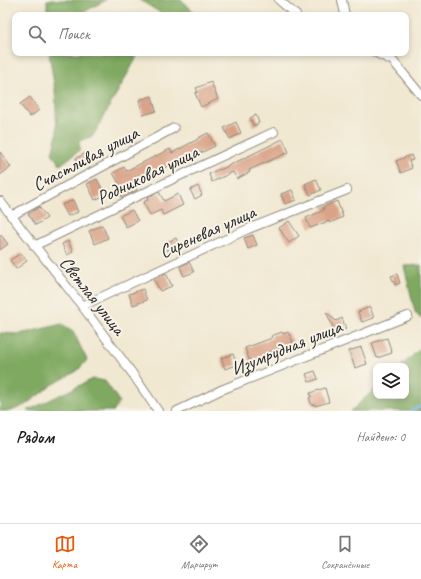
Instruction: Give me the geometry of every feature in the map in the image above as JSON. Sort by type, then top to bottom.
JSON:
[{"type":"street","points":[[279,0],[293,12]]},
{"type":"street","points":[[342,0],[344,12]]},
{"type":"street","points":[[382,56],[393,61],[421,96]]},
{"type":"street","name":"Счастливая улица","points":[[11,216],[174,128]]},
{"type":"street","name":"Родниковая улица","points":[[34,246],[274,132]]},
{"type":"street","name":"Сиреневая улица","points":[[82,306],[248,229],[347,190]]},
{"type":"street","name":"Светлая улица","points":[[0,201],[82,306],[132,373],[158,411]]},
{"type":"street","name":"Изумрудная улица","points":[[177,411],[221,390],[408,316]]},
{"type":"green space","points":[[47,0],[106,0],[84,12],[47,12]]},
{"type":"green space","points":[[140,0],[182,0],[194,12],[159,12]]},
{"type":"green space","points":[[49,56],[137,56],[93,136],[79,141],[80,150],[60,165],[52,153],[57,134],[55,90]]},
{"type":"green space","points":[[421,265],[421,319],[415,312],[404,266]]},
{"type":"green space","points":[[62,324],[73,331],[87,360],[77,371],[52,385],[25,405],[11,411],[0,411],[0,333],[20,334]]},
{"type":"green space","points":[[421,348],[421,411],[351,411],[373,391],[373,399],[409,399],[409,363],[404,363]]},
{"type":"green space","points":[[93,379],[105,381],[119,401],[114,411],[27,411]]},
{"type":"building","points":[[211,82],[218,99],[201,107],[195,93],[198,92],[196,88]]},
{"type":"building","points":[[152,96],[156,111],[143,115],[139,100]]},
{"type":"building","points":[[30,97],[39,110],[30,117],[20,104]]},
{"type":"building","points":[[256,115],[259,123],[254,126],[250,118]]},
{"type":"building","points":[[236,122],[241,133],[230,139],[224,128]]},
{"type":"building","points":[[208,133],[215,146],[186,160],[185,158],[133,183],[137,190],[122,198],[116,187],[120,185],[113,173],[124,167],[126,171],[170,149],[172,153]]},
{"type":"building","points":[[283,139],[289,152],[249,170],[250,172],[237,179],[233,172],[212,182],[209,174]]},
{"type":"building","points":[[0,152],[11,167],[0,175]]},
{"type":"building","points":[[88,152],[93,162],[80,168],[76,158]]},
{"type":"building","points":[[411,155],[413,160],[409,161],[412,168],[401,173],[396,161]]},
{"type":"building","points":[[97,179],[105,195],[95,200],[87,184]]},
{"type":"building","points":[[316,179],[321,190],[310,195],[305,184]]},
{"type":"building","points":[[198,186],[202,195],[195,199],[190,190]]},
{"type":"building","points":[[292,190],[296,200],[285,204],[281,194]]},
{"type":"building","points":[[159,192],[164,201],[178,194],[183,205],[163,215],[161,210],[150,215],[143,202],[148,200],[147,198]]},
{"type":"building","points":[[73,200],[78,212],[68,216],[62,205]]},
{"type":"building","points":[[337,201],[343,217],[330,223],[329,221],[310,228],[306,218],[324,210],[323,207]]},
{"type":"building","points":[[39,207],[47,218],[36,225],[28,214]]},
{"type":"building","points":[[132,210],[138,221],[126,227],[120,216]]},
{"type":"building","points":[[289,221],[299,236],[289,243],[279,228]]},
{"type":"building","points":[[102,225],[108,238],[95,244],[89,231]]},
{"type":"building","points":[[0,234],[8,244],[0,250]]},
{"type":"building","points":[[253,235],[257,245],[248,249],[244,238]]},
{"type":"building","points":[[176,238],[180,248],[169,253],[165,243]]},
{"type":"building","points":[[68,241],[73,252],[67,255],[62,244]]},
{"type":"building","points":[[21,253],[27,261],[16,269],[10,260]]},
{"type":"building","points":[[189,262],[194,272],[184,276],[180,267]]},
{"type":"building","points":[[166,273],[172,286],[160,291],[154,279]]},
{"type":"building","points":[[397,274],[400,283],[395,285],[391,276]]},
{"type":"building","points":[[143,289],[147,300],[133,305],[129,294]]},
{"type":"building","points":[[370,307],[374,318],[362,322],[358,312]]},
{"type":"building","points":[[326,312],[336,321],[342,318],[346,329],[340,332],[338,329],[335,331]]},
{"type":"building","points":[[282,332],[283,334],[288,332],[293,342],[289,344],[290,346],[285,349],[284,346],[263,355],[264,359],[253,363],[250,362],[245,348],[272,338],[271,336]]},
{"type":"building","points":[[387,338],[392,353],[377,358],[372,343]]},
{"type":"building","points":[[361,347],[367,364],[355,368],[349,351]]},
{"type":"building","points":[[233,354],[237,365],[225,369],[221,358]]},
{"type":"building","points":[[315,371],[318,379],[309,382],[306,374]]},
{"type":"building","points":[[325,388],[329,402],[315,406],[315,404],[312,405],[309,398],[311,397],[310,393]]},
{"type":"waterway","points":[[411,411],[421,406]]}]
